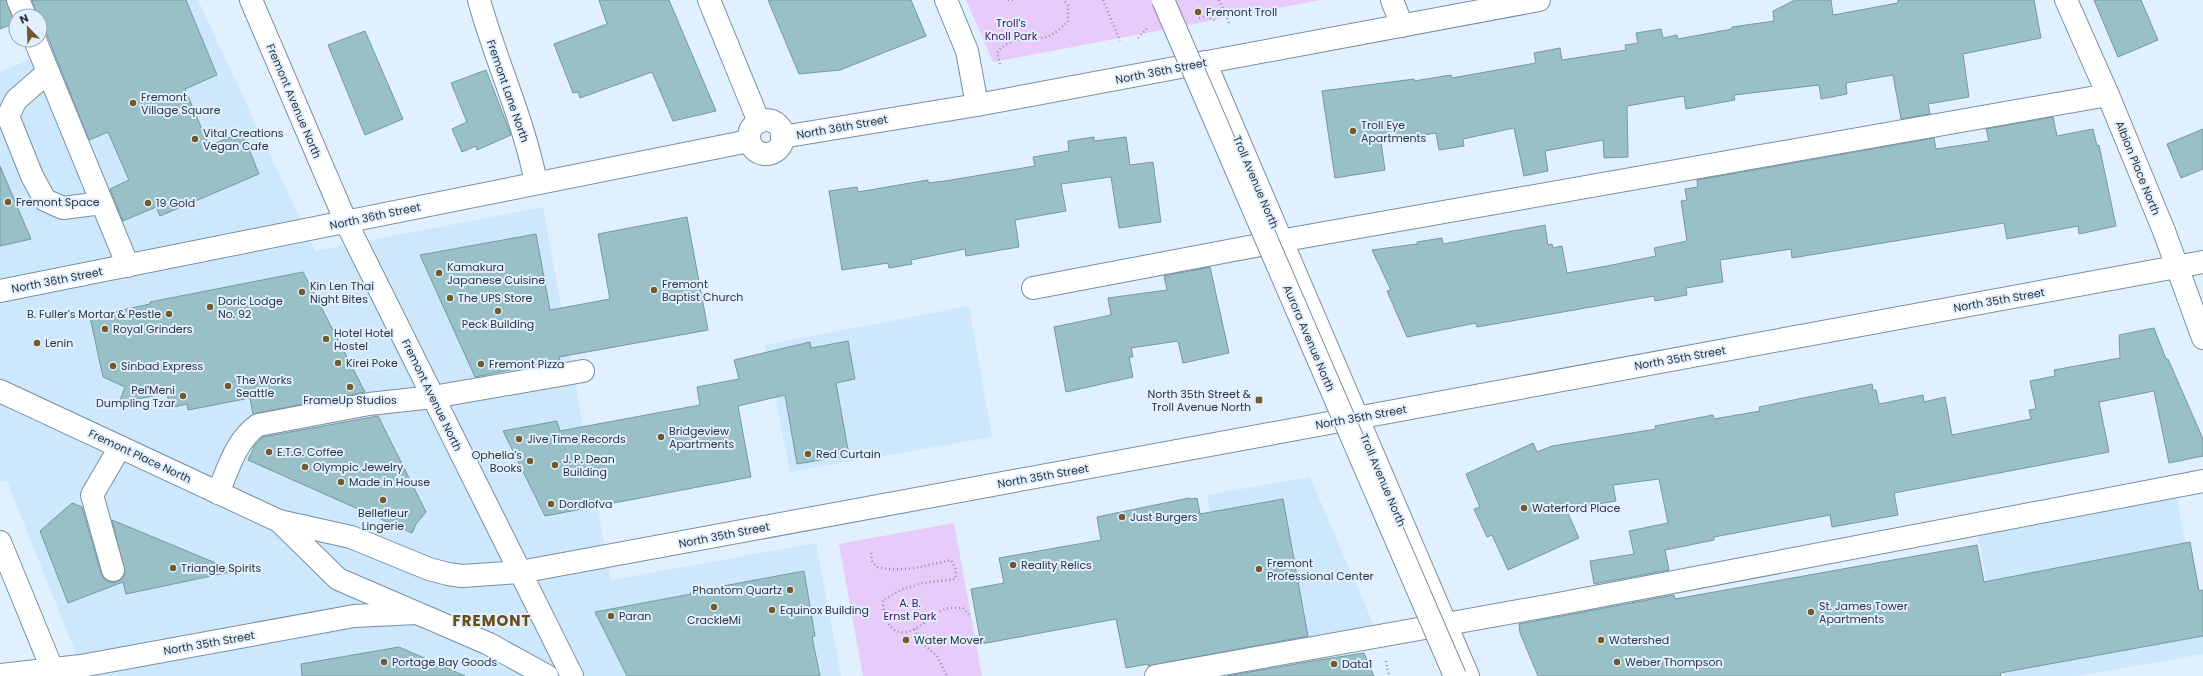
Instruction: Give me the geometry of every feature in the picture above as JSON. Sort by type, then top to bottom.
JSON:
[{"type":"main road","name":"Fremont Avenue North","points":[[251,0],[346,222],[572,676]]},
{"type":"main road","name":"Fremont Lane North","points":[[479,0],[488,34],[530,154],[536,183]]},
{"type":"main road","points":[[709,0],[759,122]]},
{"type":"main road","points":[[946,0],[967,51],[977,105]]},
{"type":"main road","name":"Aurora Avenue North","points":[[1163,0],[1455,676]]},
{"type":"main road","points":[[1392,0],[1402,26]]},
{"type":"main road","name":"North 36th Street","points":[[782,137],[977,105],[1539,0]]},
{"type":"main road","name":"Albion Place North","points":[[2066,0],[2108,95],[2178,267],[2203,338]]},
{"type":"main road","points":[[38,48],[128,266]]},
{"type":"main road","name":"Troll Avenue North","points":[[1205,62],[1468,676]]},
{"type":"main road","points":[[48,72],[16,100],[8,116],[32,176],[45,200],[64,208],[102,203]]},
{"type":"main road","points":[[1033,288],[1282,241],[2108,95]]},
{"type":"main road","points":[[766,120],[777,124],[780,128],[782,137],[777,149],[768,154],[757,152],[749,141],[752,127],[759,122],[766,120]]},
{"type":"main road","name":"North 36th Street","points":[[0,291],[749,141]]},
{"type":"main road","name":"North 35th Street","points":[[520,572],[2203,262]]},
{"type":"main road","points":[[218,493],[241,441],[248,432],[258,425],[369,404],[433,397],[584,371]]},
{"type":"main road","name":"Fremont Place North","points":[[0,391],[279,521],[351,537],[429,569],[448,574],[462,576],[520,572]]},
{"type":"main road","points":[[113,570],[92,495],[120,447]]},
{"type":"main road","points":[[1156,676],[1444,623],[1558,604],[2203,481]]},
{"type":"main road","name":"Fremont Place North","points":[[279,521],[338,579],[489,644],[548,676]]},
{"type":"main road","points":[[0,542],[53,672]]},
{"type":"main road","name":"North 35th Street","points":[[0,675],[53,672],[354,616],[417,613]]},
{"type":"path","points":[[1008,0],[1016,0]]},
{"type":"path","points":[[1000,64],[998,53],[1002,47],[1017,40],[1052,35],[1068,22],[1068,5],[1063,0]]},
{"type":"path","points":[[1103,0],[1120,41]]},
{"type":"path","points":[[1220,0],[1229,23]]},
{"type":"path","points":[[871,553],[872,561],[877,567],[891,570],[915,570],[951,560],[956,570],[955,579],[923,583],[903,589],[883,600],[885,620],[893,630],[903,632],[915,629],[943,610],[951,608],[963,608],[970,616]]},
{"type":"path","points":[[915,629],[918,639],[937,656],[947,676]]},
{"type":"path","points":[[1385,658],[1389,676]]},
{"type":"shaded area","points":[[14,0],[198,0],[315,251],[543,207],[611,580],[816,543],[841,676],[85,676],[7,481],[0,481],[0,72],[38,56],[39,48],[48,48],[48,8],[18,8]]},
{"type":"shaded area","points":[[969,306],[992,437],[790,472],[765,345]]},
{"type":"shaded area","points":[[1310,477],[1374,626],[1233,650],[1207,495]]},
{"type":"shaded area","points":[[2176,494],[2203,638],[2203,654],[2077,676],[2005,676],[1977,531]]},
{"type":"green space","name":"Troll's Knoll Park","points":[[966,0],[1320,0],[993,62]]},
{"type":"green space","name":"A. B. Ernst Park","points":[[954,523],[982,676],[863,676],[839,544]]},
{"type":"building","points":[[0,0],[6,0],[9,8],[8,26],[0,29]]},
{"type":"building","name":"Fremont Village Square","points":[[32,0],[186,0],[217,75],[185,89],[209,146],[242,132],[259,174],[160,216],[156,207],[123,221],[110,189],[129,180],[108,132],[89,140],[48,38],[48,8],[34,8]]},
{"type":"building","points":[[599,0],[669,0],[716,111],[673,121],[652,72],[580,98],[578,92],[573,93],[554,44],[607,24]]},
{"type":"building","points":[[768,0],[911,0],[926,36],[840,70],[799,74]]},
{"type":"building","points":[[1795,0],[1831,0],[1833,15],[1898,3],[1898,0],[2034,0],[2041,38],[1963,54],[1969,97],[1928,104],[1930,114],[1901,119],[1893,75],[1846,83],[1847,94],[1821,99],[1819,85],[1734,95],[1735,100],[1686,109],[1684,96],[1627,106],[1628,157],[1604,158],[1603,140],[1545,151],[1548,171],[1524,176],[1514,128],[1463,139],[1464,146],[1439,150],[1436,133],[1381,142],[1385,170],[1335,178],[1322,91],[1414,79],[1414,81],[1451,75],[1452,78],[1536,63],[1534,53],[1560,48],[1562,60],[1626,50],[1625,45],[1638,43],[1636,33],[1661,29],[1663,38],[1677,35],[1678,39],[1732,29],[1732,27],[1774,21],[1773,11]]},
{"type":"building","points":[[2094,0],[2141,0],[2158,40],[2118,57]]},
{"type":"building","points":[[365,31],[403,119],[365,135],[328,45]]},
{"type":"building","points":[[486,70],[511,135],[477,150],[476,146],[462,152],[452,129],[467,122],[451,83]]},
{"type":"building","points":[[2053,117],[2057,136],[2093,129],[2097,146],[2099,145],[2116,226],[2079,234],[2078,226],[2007,239],[2004,223],[1792,258],[1791,249],[1720,260],[1723,282],[1686,288],[1687,295],[1655,301],[1654,296],[1477,327],[1476,323],[1407,337],[1387,291],[1391,290],[1372,250],[1417,244],[1417,242],[1442,238],[1443,244],[1545,225],[1548,245],[1552,244],[1553,248],[1562,246],[1567,273],[1607,266],[1656,256],[1654,248],[1687,241],[1681,201],[1687,200],[1685,189],[1698,187],[1697,180],[1934,138],[1936,149],[1989,141],[1986,129]]},
{"type":"building","points":[[2203,129],[2203,169],[2181,178],[2167,144]]},
{"type":"building","points":[[1094,137],[1094,141],[1126,137],[1130,165],[1153,162],[1161,222],[1119,228],[1111,177],[1061,184],[1066,211],[1015,220],[1019,247],[966,256],[965,249],[911,260],[912,264],[889,268],[888,263],[842,270],[829,191],[857,187],[858,192],[928,180],[928,183],[945,181],[1035,166],[1033,157],[1069,151],[1068,141]]},
{"type":"building","name":"Fremont Space","points":[[0,166],[31,239],[0,246]]},
{"type":"building","points":[[687,217],[708,330],[559,357],[560,360],[475,377],[420,255],[536,234],[550,310],[610,299],[598,234]]},
{"type":"building","points":[[1210,267],[1229,353],[1183,363],[1178,341],[1131,348],[1133,357],[1129,357],[1133,377],[1066,392],[1054,327],[1111,315],[1108,298],[1167,290],[1164,276]]},
{"type":"building","points":[[303,272],[365,392],[253,414],[250,398],[188,410],[187,404],[170,408],[167,393],[119,403],[125,387],[103,377],[90,317],[150,304],[150,302]]},
{"type":"building","points":[[2154,328],[2166,359],[2168,359],[2203,439],[2203,456],[2169,463],[2154,391],[2099,402],[2109,452],[1894,493],[1898,515],[1832,527],[1830,515],[1714,537],[1714,540],[1665,550],[1669,570],[1594,584],[1590,561],[1634,554],[1629,531],[1668,523],[1659,479],[1613,485],[1616,501],[1566,509],[1579,538],[1508,570],[1492,535],[1487,537],[1474,509],[1480,507],[1466,474],[1533,443],[1537,452],[1552,446],[1656,429],[1655,426],[1713,415],[1714,419],[1760,411],[1759,407],[1872,384],[1873,390],[1876,390],[1879,404],[1923,395],[1924,402],[1945,397],[1952,435],[2031,419],[2029,410],[2036,409],[2030,381],[2055,376],[2054,370],[2120,358],[2119,335]]},
{"type":"building","points":[[848,341],[855,379],[836,383],[849,455],[797,464],[785,395],[738,406],[751,477],[545,516],[503,431],[557,421],[560,431],[700,405],[697,387],[739,379],[734,360],[810,342],[811,348]]},
{"type":"building","points":[[378,416],[426,512],[416,524],[412,533],[248,460],[255,445],[263,437]]},
{"type":"building","points":[[1189,498],[1197,498],[1200,514],[1283,499],[1308,636],[1148,666],[1148,664],[1126,668],[1116,619],[981,644],[971,589],[1004,583],[999,558],[1101,540],[1097,517]]},
{"type":"building","points":[[72,503],[82,507],[101,573],[104,579],[110,582],[116,582],[122,579],[125,573],[112,520],[235,571],[126,594],[123,582],[68,603],[40,531]]},
{"type":"building","points":[[2190,542],[2199,591],[2203,590],[2203,636],[2000,673],[2001,676],[1538,676],[1520,633],[1519,624],[1674,595],[1675,599],[1977,545],[1984,582]]},
{"type":"building","points":[[804,571],[815,636],[812,637],[820,676],[627,676],[595,612],[691,594],[691,592]]},
{"type":"building","points":[[399,647],[465,676],[302,676],[301,664]]},
{"type":"building","name":"Data1","points":[[1364,653],[1374,676],[1227,676],[1313,661]]},
{"type":"place","name":"Fremont Troll","points":[[1198,12]]},
{"type":"place","name":"Fremont Village Square","points":[[133,103]]},
{"type":"place","name":"Troll Eye Apartments","points":[[1353,131]]},
{"type":"place","name":"Vital Creations Vegan Cafe","points":[[195,139]]},
{"type":"place","name":"Fremont Space","points":[[8,202]]},
{"type":"place","name":"19 Gold","points":[[148,203]]},
{"type":"place","name":"Kamakura Japanese Cuisine","points":[[439,273]]},
{"type":"place","name":"Fremont Baptist Church","points":[[654,290]]},
{"type":"place","name":"Kin Len Thai Night Bites","points":[[302,292]]},
{"type":"place","name":"The UPS Store","points":[[450,298]]},
{"type":"place","name":"Doric Lodge No. 92","points":[[210,307]]},
{"type":"place","name":"Peck Building","points":[[498,311]]},
{"type":"place","name":"B. Fuller's Mortar & Pestle","points":[[169,314]]},
{"type":"place","name":"Royal Grinders","points":[[105,329]]},
{"type":"place","name":"Hotel Hotel Hostel","points":[[326,339]]},
{"type":"place","name":"Lenin","points":[[37,343]]},
{"type":"place","name":"Kirei Poke","points":[[338,363]]},
{"type":"place","name":"Fremont Pizza","points":[[481,364]]},
{"type":"place","name":"Sinbad Express","points":[[113,366]]},
{"type":"place","name":"The Works Seattle","points":[[228,386]]},
{"type":"place","name":"FrameUp Studios","points":[[350,387]]},
{"type":"place","name":"Pel'Meni Dumpling Tzar","points":[[183,396]]},
{"type":"place","name":"North 35th Street & Troll Avenue North","points":[[1259,400]]},
{"type":"place","name":"Bridgeview Apartments","points":[[661,437]]},
{"type":"place","name":"Jive Time Records","points":[[519,439]]},
{"type":"place","name":"E.T.G. Coffee","points":[[269,452]]},
{"type":"place","name":"Red Curtain","points":[[808,454]]},
{"type":"place","name":"Ophelia's Books","points":[[530,461]]},
{"type":"place","name":"J. P. Dean Building","points":[[555,465]]},
{"type":"place","name":"Olympic Jewelry","points":[[305,467]]},
{"type":"place","name":"Made in House","points":[[341,482]]},
{"type":"place","name":"Bellefleur Lingerie","points":[[383,500]]},
{"type":"place","name":"Dordlofva","points":[[551,504]]},
{"type":"place","name":"Waterford Place","points":[[1524,508]]},
{"type":"place","name":"Just Burgers","points":[[1122,517]]},
{"type":"place","name":"Reality Relics","points":[[1013,565]]},
{"type":"place","name":"Triangle Spirits","points":[[173,568]]},
{"type":"place","name":"Fremont Professional Center","points":[[1259,569]]},
{"type":"place","name":"Phantom Quartz","points":[[790,590]]},
{"type":"place","name":"CrackleMi","points":[[714,607]]},
{"type":"place","name":"Equinox Building","points":[[772,610]]},
{"type":"place","name":"St. James Tower Apartments","points":[[1811,612]]},
{"type":"place","name":"Paran","points":[[611,616]]},
{"type":"place","name":"Water Mover","points":[[906,640]]},
{"type":"place","name":"Watershed","points":[[1601,640]]},
{"type":"place","name":"Portage Bay Goods","points":[[384,662]]},
{"type":"place","name":"Weber Thompson","points":[[1617,662]]},
{"type":"place","name":"Data1","points":[[1334,664]]},
{"type":"district","name":"FREMONT","points":[[492,620]]}]
